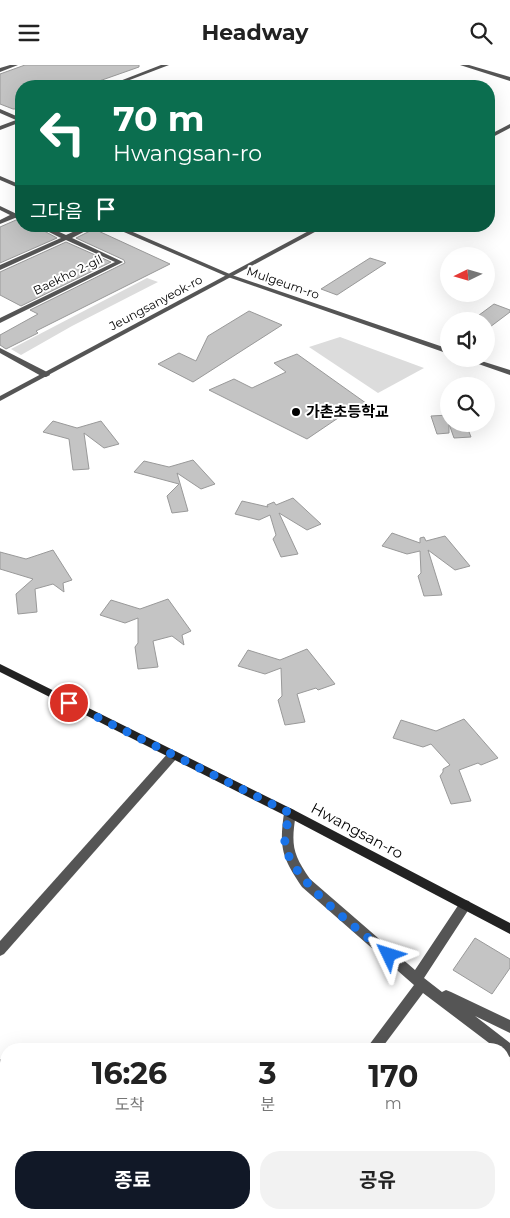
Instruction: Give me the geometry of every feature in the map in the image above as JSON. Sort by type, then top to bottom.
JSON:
[{"type":"main road","name":"Hwangsan-ro","points":[[0,668],[290,813],[510,929]]},
{"type":"street","points":[[0,70],[15,65]]},
{"type":"street","points":[[126,80],[166,65]]},
{"type":"street","points":[[463,65],[510,79]]},
{"type":"street","points":[[0,111],[15,117]]},
{"type":"street","points":[[0,128],[15,122]]},
{"type":"street","points":[[495,134],[510,126]]},
{"type":"street","points":[[0,178],[15,184]]},
{"type":"street","points":[[0,208],[15,216]]},
{"type":"street","points":[[0,222],[15,218]]},
{"type":"street","name":"Baekho 2-gil","points":[[0,321],[120,262],[53,232]]},
{"type":"street","points":[[0,269],[79,232]]},
{"type":"street","name":"Mulgeum-ro","points":[[127,232],[230,276],[440,349]]},
{"type":"street","name":"Jeungsanyeok-ro","points":[[0,399],[312,232]]},
{"type":"street","points":[[0,350],[46,375]]},
{"type":"street","points":[[492,367],[510,373]]},
{"type":"street","points":[[0,950],[173,755]]},
{"type":"street","points":[[290,813],[285,843],[291,862],[306,883],[419,981],[500,1043]]},
{"type":"street","points":[[377,1043],[419,981],[465,905]]},
{"type":"street","points":[[419,981],[510,1027]]},
{"type":"shaded area","points":[[147,278],[158,282],[72,326],[21,355],[11,349]]},
{"type":"shaded area","points":[[340,337],[424,368],[378,393],[309,347]]},
{"type":"building","points":[[25,65],[139,65],[139,67],[102,80],[15,80],[15,109],[0,104],[0,74]]},
{"type":"building","points":[[15,220],[15,232],[46,232],[57,238],[0,263],[0,227]]},
{"type":"building","points":[[88,232],[101,232],[170,264],[36,331],[38,333],[6,349],[0,345],[0,335],[38,314],[30,310],[125,263],[124,260],[76,238]]},
{"type":"building","points":[[66,242],[111,262],[21,306],[0,295],[0,272]]},
{"type":"building","points":[[370,258],[386,263],[337,295],[321,289]]},
{"type":"building","points":[[494,304],[510,310],[495,323],[495,312],[483,312]]},
{"type":"building","points":[[249,311],[282,325],[193,382],[158,364],[179,353],[196,361],[208,336]]},
{"type":"building","points":[[297,354],[370,406],[346,416],[344,414],[307,439],[209,390],[234,379],[252,388],[286,372],[274,363]]},
{"type":"building","points":[[431,416],[440,416],[440,432],[449,433],[437,434]]},
{"type":"building","points":[[53,421],[77,428],[101,421],[119,444],[104,448],[84,433],[89,469],[73,470],[69,439],[43,432]]},
{"type":"building","points":[[452,432],[469,432],[471,437],[454,438]]},
{"type":"building","points":[[193,460],[215,484],[201,489],[177,473],[188,511],[172,513],[167,496],[179,484],[134,472],[144,461],[169,467]]},
{"type":"building","points":[[293,498],[321,524],[307,530],[279,513],[298,554],[281,557],[273,539],[276,535],[270,515],[259,520],[235,514],[242,501],[268,507],[267,505],[274,502],[276,505]]},
{"type":"building","points":[[392,533],[420,543],[420,538],[424,537],[426,541],[445,536],[470,566],[455,570],[428,550],[442,595],[424,596],[418,576],[421,573],[420,551],[407,554],[382,546]]},
{"type":"building","points":[[53,550],[72,580],[63,583],[64,592],[53,584],[35,589],[37,612],[18,614],[16,594],[33,579],[0,569],[0,552],[26,559]]},
{"type":"building","points":[[168,599],[191,631],[182,635],[184,645],[172,636],[153,641],[158,667],[138,669],[135,647],[138,643],[138,618],[125,623],[100,615],[111,600],[140,609]]},
{"type":"building","points":[[307,649],[335,684],[297,694],[305,722],[285,725],[278,700],[282,696],[281,668],[265,674],[238,666],[248,650],[280,660]]},
{"type":"building","points":[[464,719],[498,758],[481,765],[478,763],[459,770],[471,801],[451,804],[440,776],[443,769],[450,765],[431,744],[423,747],[393,738],[401,720],[436,731]]},
{"type":"building","points":[[475,938],[510,959],[510,968],[492,994],[453,970]]},
{"type":"place","name":"가촌초등학교","points":[[296,412]]},
{"type":"route","points":[[69,703],[290,813],[285,843],[291,862],[306,883],[389,955]]}]
